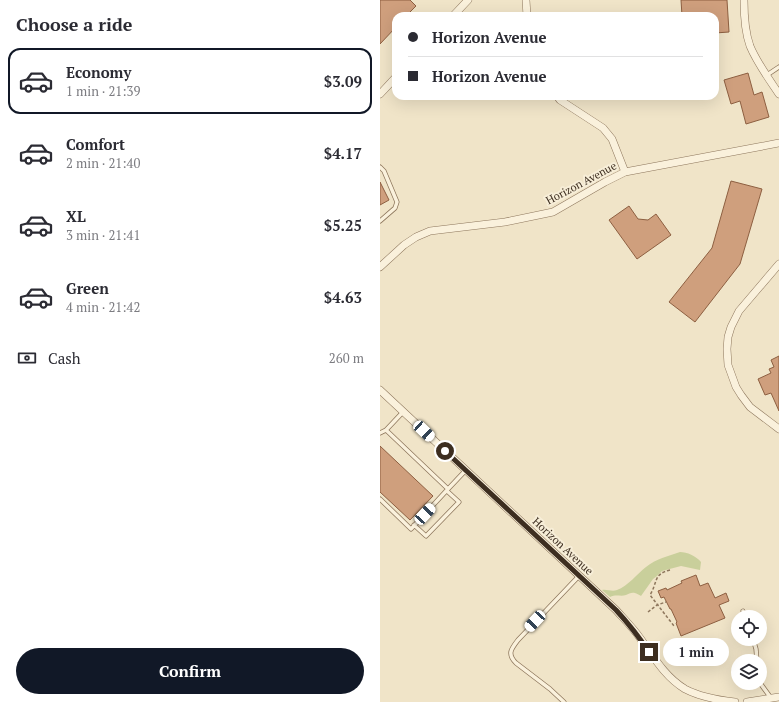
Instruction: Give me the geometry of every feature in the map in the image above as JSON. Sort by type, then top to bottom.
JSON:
[{"type":"street","points":[[457,12],[468,0]]},
{"type":"street","points":[[526,0],[527,12]]},
{"type":"street","points":[[744,0],[744,17],[750,44],[779,94]]},
{"type":"street","points":[[380,94],[392,81]]},
{"type":"street","points":[[560,100],[603,128],[612,139],[625,172]]},
{"type":"street","name":"Horizon Avenue","points":[[380,267],[404,245],[416,237],[430,231],[505,222],[553,212],[625,172],[779,143]]},
{"type":"street","points":[[779,264],[739,311],[731,327],[727,349],[728,365],[736,387],[741,395],[750,407],[779,428]]},
{"type":"street","name":"Horizon Avenue","points":[[380,390],[626,621],[660,667],[671,678],[685,689],[698,695],[735,702]]},
{"type":"street","points":[[747,702],[775,697]]},
{"type":"lane","points":[[767,75],[779,67]]},
{"type":"lane","points":[[380,167],[384,172],[398,202],[395,208],[380,221]]},
{"type":"lane","points":[[380,433],[386,430],[403,412]]},
{"type":"lane","points":[[386,430],[459,502],[426,536],[414,525]]},
{"type":"lane","points":[[380,499],[411,529],[466,470]]},
{"type":"lane","points":[[564,702],[550,689],[516,663],[510,654],[512,648],[518,640],[579,576]]},
{"type":"lane","points":[[767,690],[775,697]]},
{"type":"path","points":[[670,570],[661,573],[658,576],[654,588],[650,594],[674,626]]},
{"type":"path","points":[[648,612],[657,605],[666,602]]},
{"type":"green space","points":[[680,552],[697,558],[701,562],[700,570],[681,566],[662,571],[653,579],[641,596],[636,593],[632,593],[624,596],[610,597],[602,590],[615,591],[629,583],[650,564]]},
{"type":"building","points":[[380,0],[410,0],[416,6],[410,12],[392,12],[392,31],[380,44]]},
{"type":"building","points":[[681,0],[727,0],[729,32],[719,33],[719,12],[682,12]]},
{"type":"building","points":[[748,73],[754,95],[762,92],[769,117],[746,124],[740,101],[731,104],[724,80]]},
{"type":"building","points":[[731,181],[762,189],[740,264],[695,322],[669,302],[712,248]]},
{"type":"building","points":[[380,182],[389,200],[380,205]]},
{"type":"building","points":[[629,206],[638,219],[648,220],[656,214],[671,235],[637,259],[609,220]]},
{"type":"building","points":[[779,356],[779,411],[771,393],[765,395],[758,379],[771,373],[769,369],[774,367],[771,360]]},
{"type":"building","points":[[380,446],[433,496],[410,520],[380,492]]},
{"type":"building","points":[[696,575],[700,586],[708,583],[715,598],[726,593],[729,601],[719,605],[725,618],[681,636],[671,609],[664,597],[661,598],[658,591],[666,588],[667,590],[682,583],[681,581]]},
{"type":"route","points":[[445,451],[616,610],[639,637],[649,652]]}]
